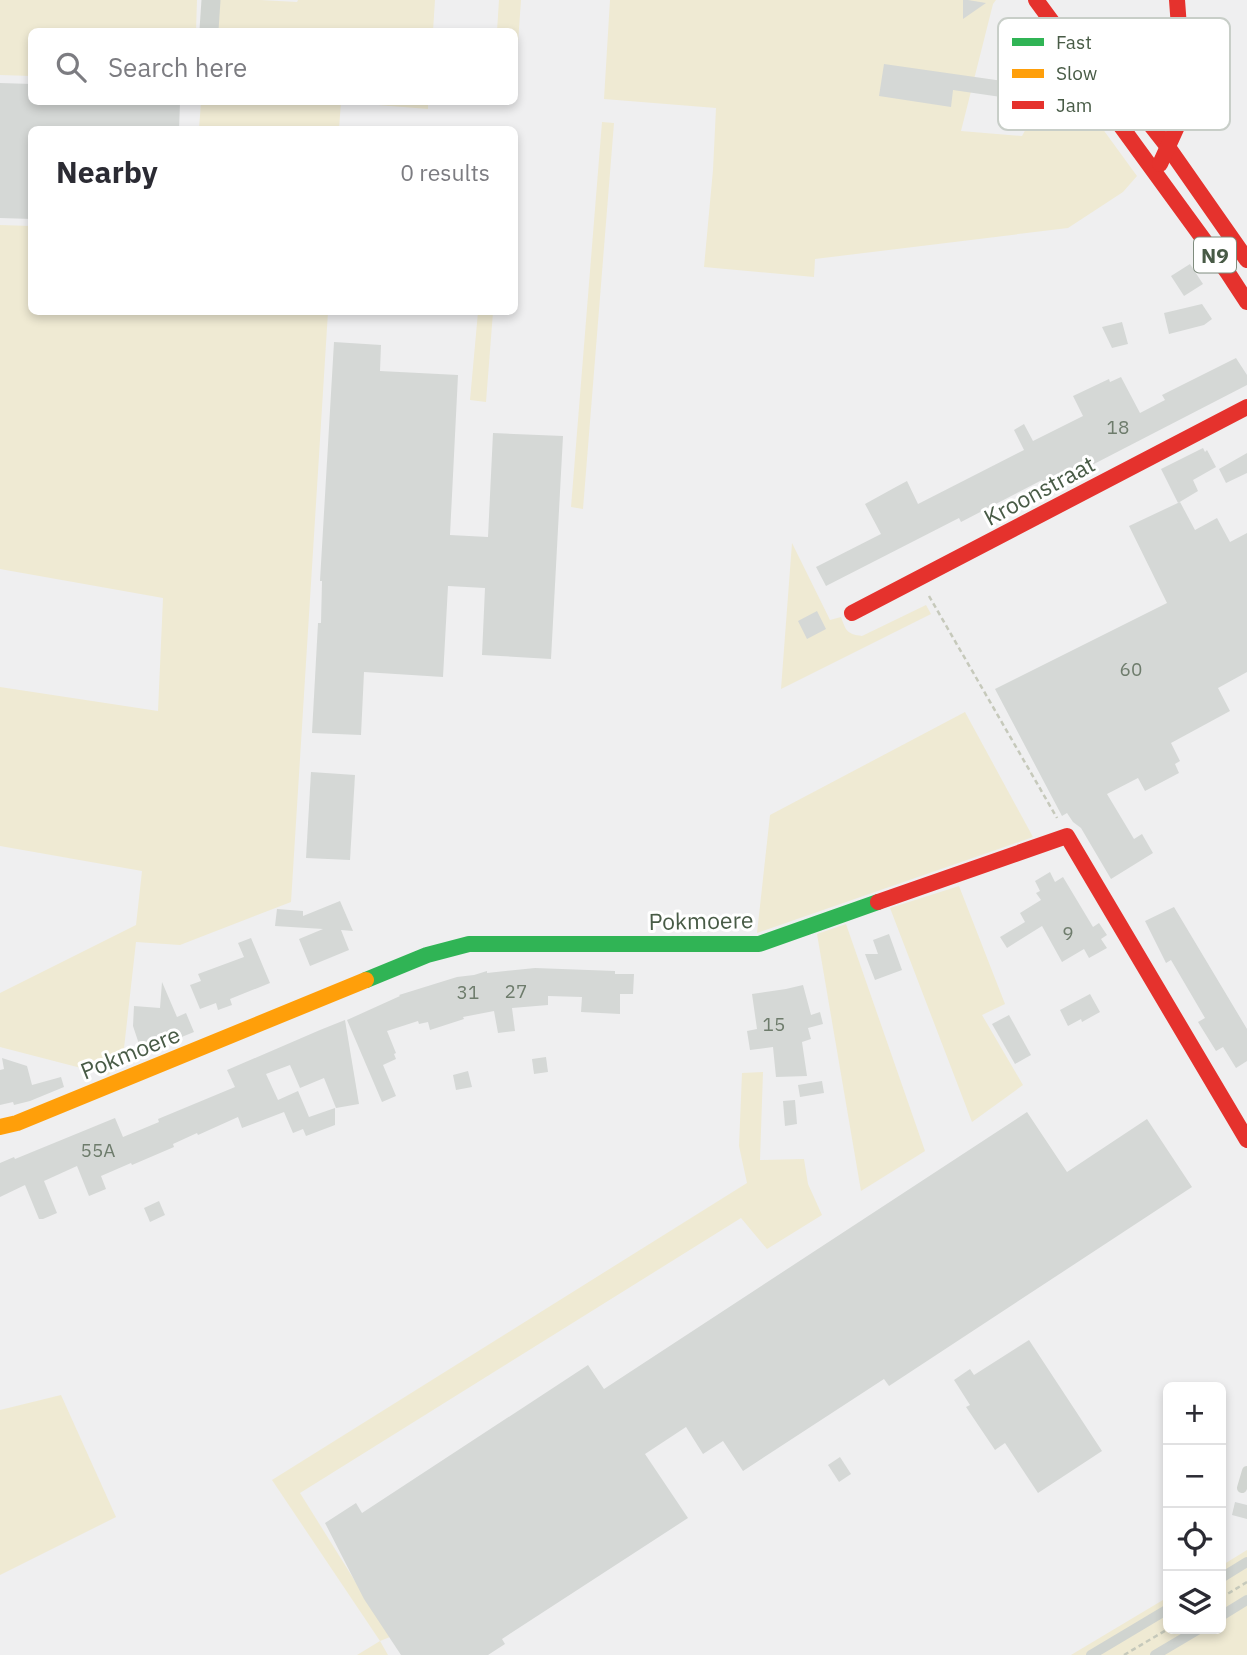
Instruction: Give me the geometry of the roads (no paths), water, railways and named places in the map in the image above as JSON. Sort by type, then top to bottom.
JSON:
[{"type":"street","points":[[209,28],[211,0]]},
{"type":"street","name":"N9","points":[[1036,0],[1049,18]]},
{"type":"street","name":"N9","points":[[1055,0],[1067,18]]},
{"type":"street","points":[[1177,0],[1178,18]]},
{"type":"street","name":"N9","points":[[1123,130],[1247,302]]},
{"type":"street","name":"N9","points":[[1155,130],[1247,260]]},
{"type":"street","points":[[1156,176],[1176,130]]},
{"type":"street","name":"Kroonstraat","points":[[852,613],[1247,407]]},
{"type":"street","name":"Pokmoere","points":[[0,1127],[17,1123],[427,955],[469,944],[759,944],[1067,836],[1247,1140]]},
{"type":"lane","points":[[1242,1488],[1247,1471]]},
{"type":"lane","points":[[1226,1576],[1245,1566]]},
{"type":"lane","points":[[1226,1613],[1247,1600]]},
{"type":"lane","points":[[1091,1655],[1163,1612]]},
{"type":"lane","points":[[1155,1655],[1191,1634]]}]
